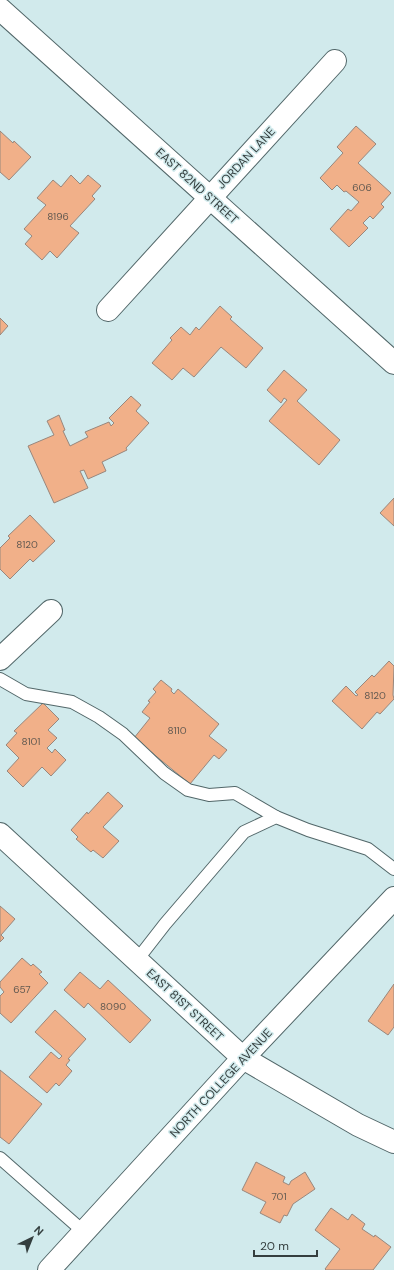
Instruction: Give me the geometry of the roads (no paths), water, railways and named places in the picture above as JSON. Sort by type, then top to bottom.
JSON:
[{"type":"street","name":"EAST 82ND STREET","points":[[0,9],[394,364]]},
{"type":"street","name":"JORDAN LANE","points":[[108,310],[335,61]]},
{"type":"street","points":[[0,659],[51,611]]},
{"type":"street","name":"EAST 81ST STREET","points":[[0,834],[243,1058],[358,1125],[394,1142]]},
{"type":"street","name":"NORTH COLLEGE AVENUE","points":[[49,1270],[243,1058],[394,898]]},
{"type":"lane","points":[[0,679],[26,694],[72,702],[99,717],[123,734],[164,773],[188,790],[209,795],[235,793],[276,817],[308,830],[368,848],[394,869]]},
{"type":"lane","points":[[137,960],[165,924],[244,832],[276,817]]},
{"type":"lane","points":[[0,1158],[84,1232]]}]
